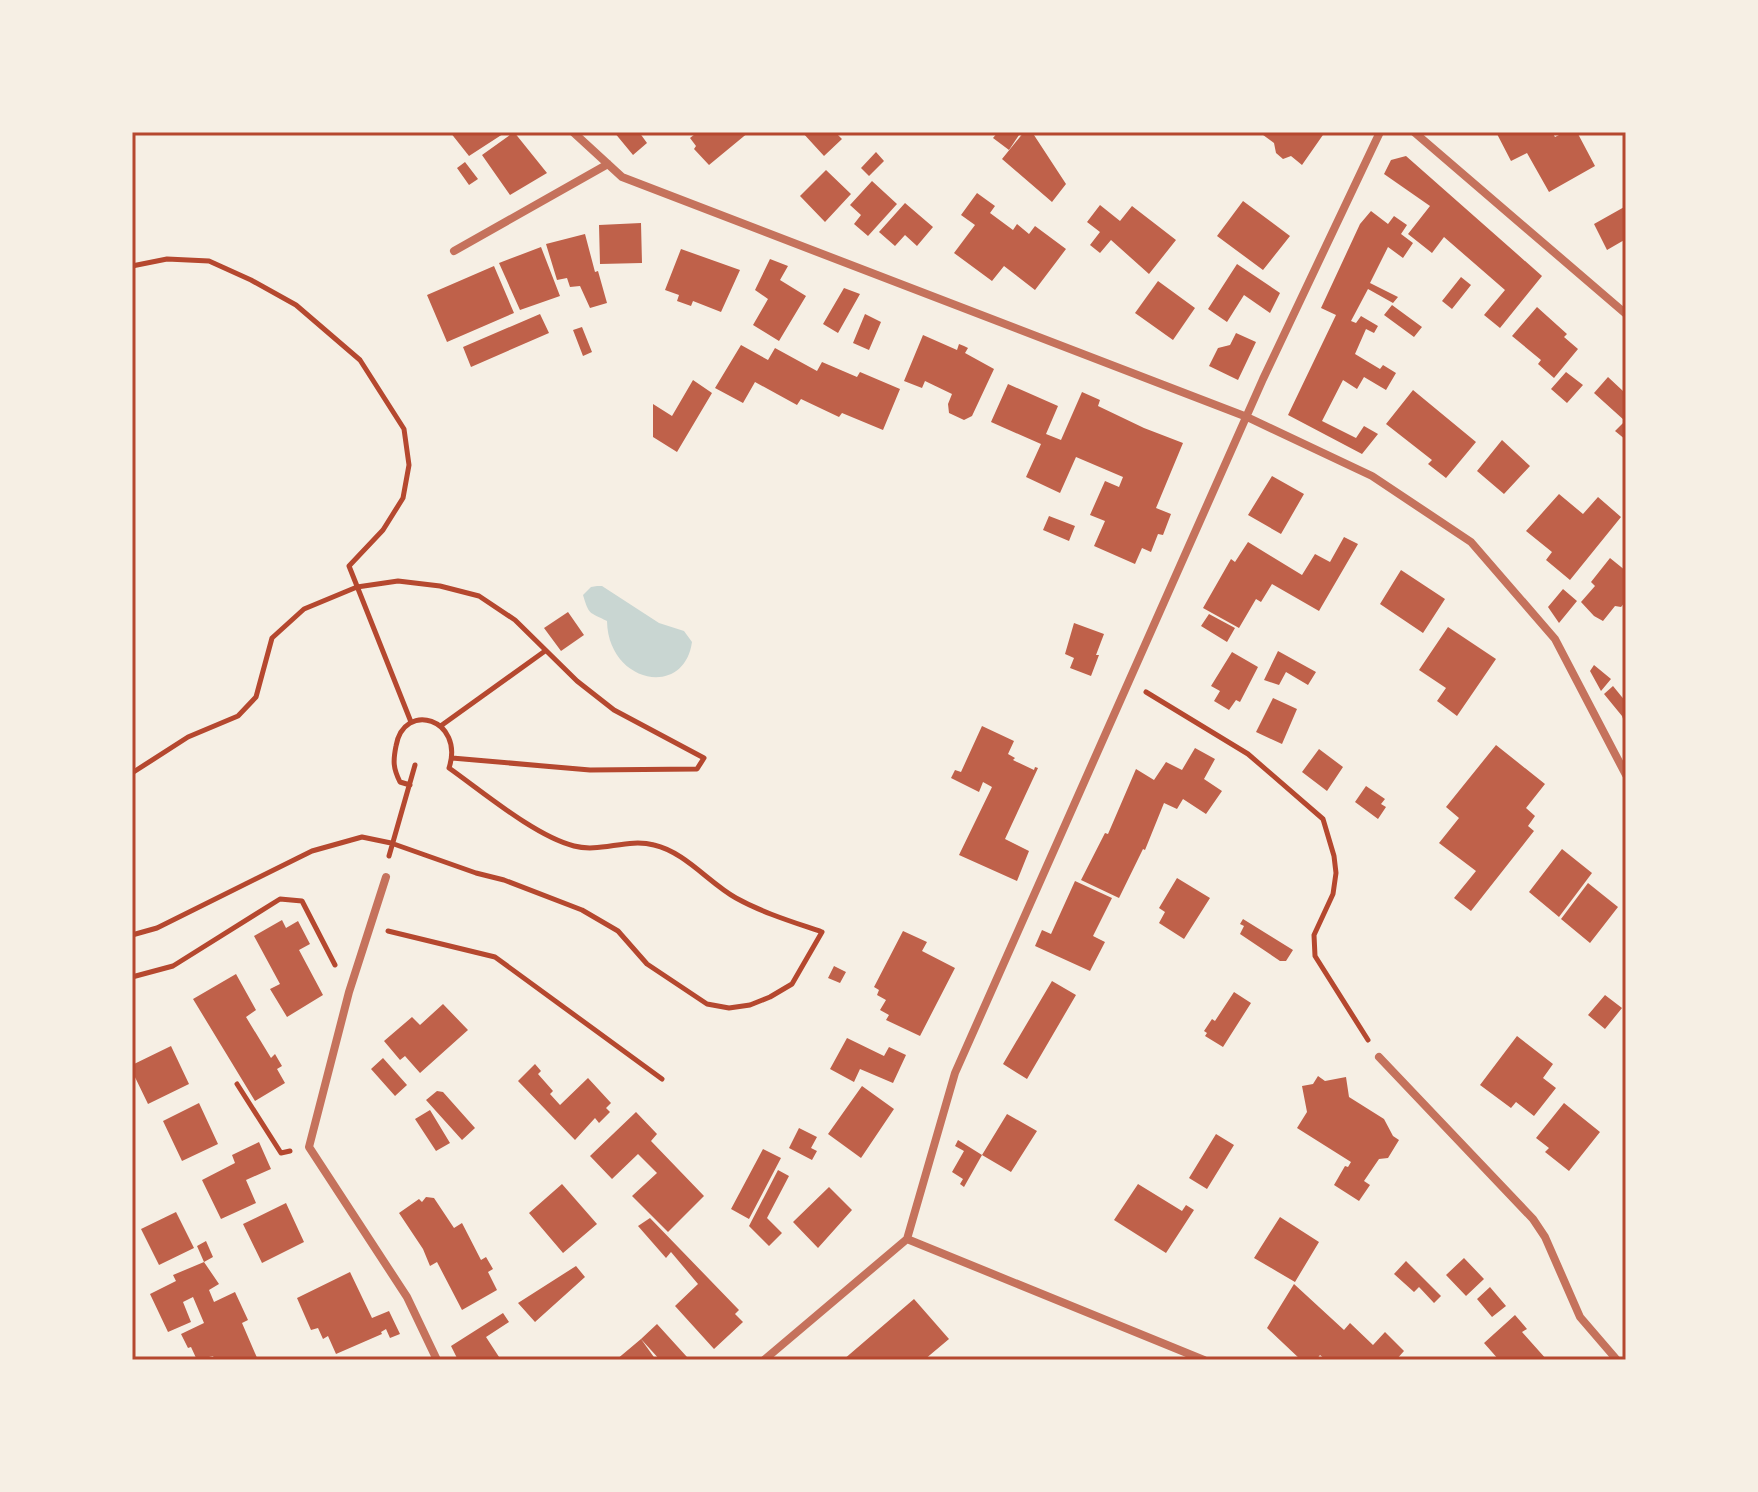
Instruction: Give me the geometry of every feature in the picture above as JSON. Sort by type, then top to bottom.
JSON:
[{"type":"street","points":[[573,132],[622,177],[1247,417],[1372,476],[1471,542],[1555,639],[1626,775]]},
{"type":"street","points":[[764,1360],[907,1239],[955,1073],[1247,417],[1380,132]]},
{"type":"street","points":[[1414,132],[1626,314]]},
{"type":"street","points":[[454,251],[608,164]]},
{"type":"street","points":[[386,877],[349,992],[309,1147],[407,1297],[437,1360]]},
{"type":"street","points":[[1379,1057],[1533,1219],[1545,1237],[1580,1317],[1617,1360]]},
{"type":"street","points":[[907,1239],[1204,1360]]},
{"type":"path","points":[[132,266],[167,259],[209,261],[296,305],[360,360],[404,429],[409,465],[403,498],[383,530],[349,566],[411,722]]},
{"type":"path","points":[[132,773],[188,737],[238,716],[256,697],[272,638],[304,609],[357,587],[398,581],[440,586],[479,596],[515,620],[577,681],[614,710],[704,758],[697,769],[590,770],[452,758]]},
{"type":"path","points":[[442,725],[545,651]]},
{"type":"path","points":[[1128,681],[1248,754],[1323,819],[1336,873],[1333,894],[1314,935],[1315,956],[1379,1057]]},
{"type":"path","points":[[132,935],[157,928],[312,851],[362,837],[391,843],[504,880],[582,910],[618,931],[647,964],[707,1004],[729,1008],[750,1005],[792,984],[822,932],[735,898],[696,868],[655,845],[575,846],[545,834],[449,768],[452,758],[449,738],[442,725],[423,719],[411,722],[397,739],[393,768],[400,782],[410,785]]},
{"type":"path","points":[[391,843],[415,765]]},
{"type":"path","points":[[132,977],[173,966],[280,899],[302,901],[349,992]]},
{"type":"path","points":[[372,925],[397,934],[495,957],[662,1079]]},
{"type":"path","points":[[237,1084],[281,1153],[309,1147]]},
{"type":"shaded area","points":[[602,586],[659,623],[684,631],[692,642],[686,660],[675,671],[662,677],[647,676],[632,670],[620,658],[611,642],[607,621],[588,610],[583,595],[591,587]]},
{"type":"building","points":[[450,132],[506,132],[469,156]]},
{"type":"building","points":[[514,132],[547,173],[510,195],[482,155]]},
{"type":"building","points":[[614,132],[639,132],[647,143],[633,155]]},
{"type":"building","points":[[694,132],[749,132],[709,165],[694,149],[696,146],[690,138]]},
{"type":"building","points":[[802,132],[839,132],[837,134],[842,139],[824,156]]},
{"type":"building","points":[[998,132],[1021,132],[1009,150],[993,138]]},
{"type":"building","points":[[1024,132],[1032,132],[1066,184],[1052,202],[1002,159]]},
{"type":"building","points":[[1259,132],[1325,132],[1302,165],[1291,156],[1283,159],[1276,153],[1274,143]]},
{"type":"building","points":[[1496,132],[1552,132],[1555,137],[1565,132],[1577,132],[1595,166],[1549,192],[1527,153],[1511,161]]},
{"type":"building","points":[[876,152],[884,161],[869,176],[861,168]]},
{"type":"building","points":[[1406,156],[1542,276],[1500,328],[1484,315],[1505,290],[1444,237],[1432,253],[1408,234],[1430,206],[1384,174],[1391,160]]},
{"type":"building","points":[[465,162],[478,179],[469,185],[457,168]]},
{"type":"building","points":[[826,170],[851,194],[825,222],[800,196]]},
{"type":"building","points":[[872,181],[897,204],[868,236],[854,224],[861,215],[850,205]]},
{"type":"building","points":[[977,193],[995,206],[990,213],[1013,230],[1017,224],[1029,234],[1035,226],[1066,249],[1035,290],[1004,266],[992,281],[954,253],[975,225],[961,215]]},
{"type":"building","points":[[1243,201],[1290,236],[1263,270],[1217,236]]},
{"type":"building","points":[[905,203],[933,227],[917,246],[905,235],[895,246],[879,232]]},
{"type":"building","points":[[1100,205],[1120,221],[1132,206],[1176,240],[1149,274],[1111,240],[1100,253],[1090,245],[1100,232],[1087,222]]},
{"type":"building","points":[[1626,206],[1626,239],[1607,250],[1594,224]]},
{"type":"building","points":[[1371,211],[1388,224],[1394,216],[1407,225],[1401,234],[1413,243],[1403,258],[1388,247],[1370,283],[1398,297],[1393,303],[1368,289],[1351,321],[1356,323],[1361,316],[1378,326],[1374,333],[1366,329],[1355,354],[1380,369],[1383,365],[1396,373],[1386,390],[1364,377],[1357,389],[1343,380],[1322,421],[1356,438],[1364,426],[1378,434],[1362,454],[1288,415],[1336,315],[1321,308],[1360,224]]},
{"type":"building","points":[[641,223],[642,263],[600,264],[599,225]]},
{"type":"building","points":[[585,234],[607,303],[590,308],[580,286],[570,287],[567,278],[557,280],[546,244]]},
{"type":"building","points":[[541,247],[560,296],[520,310],[499,263]]},
{"type":"building","points":[[681,249],[740,270],[721,312],[693,301],[691,306],[677,301],[679,295],[665,290]]},
{"type":"building","points":[[770,259],[788,266],[780,280],[806,296],[779,341],[753,325],[768,299],[755,290]]},
{"type":"building","points":[[1237,264],[1280,293],[1270,313],[1244,295],[1227,322],[1208,309]]},
{"type":"building","points":[[494,266],[514,313],[447,342],[427,295]]},
{"type":"building","points":[[1461,277],[1471,285],[1452,309],[1442,301]]},
{"type":"building","points":[[1158,281],[1195,308],[1173,340],[1135,313]]},
{"type":"building","points":[[844,288],[860,294],[838,333],[823,324]]},
{"type":"building","points":[[1392,305],[1422,327],[1414,337],[1384,315]]},
{"type":"building","points":[[1537,307],[1567,334],[1564,337],[1578,349],[1554,378],[1538,364],[1541,360],[1512,336]]},
{"type":"building","points":[[540,314],[549,333],[471,367],[463,347]]},
{"type":"building","points":[[865,314],[881,322],[869,350],[853,343]]},
{"type":"building","points":[[582,327],[592,352],[583,356],[573,330]]},
{"type":"building","points":[[1236,333],[1256,342],[1238,380],[1209,366],[1218,348],[1230,345]]},
{"type":"building","points":[[923,335],[957,350],[959,344],[964,346],[968,348],[965,353],[994,369],[972,416],[964,420],[949,413],[952,394],[925,381],[922,388],[904,381]]},
{"type":"building","points":[[741,345],[768,360],[775,348],[817,371],[822,362],[857,377],[860,372],[900,389],[883,430],[842,413],[839,417],[801,399],[797,405],[755,382],[743,403],[715,388]]},
{"type":"building","points":[[1566,372],[1583,385],[1567,403],[1551,389]]},
{"type":"building","points":[[1608,377],[1623,391],[1626,388],[1626,440],[1615,431],[1625,421],[1594,393]]},
{"type":"building","points":[[693,380],[712,393],[677,452],[653,437],[653,404],[672,416]]},
{"type":"building","points":[[1008,384],[1058,406],[1046,434],[1061,440],[1082,392],[1100,400],[1098,406],[1183,443],[1156,508],[1171,514],[1163,535],[1158,534],[1151,552],[1142,548],[1135,564],[1094,546],[1105,521],[1090,515],[1105,481],[1119,487],[1123,477],[1076,457],[1060,493],[1026,477],[1041,444],[991,422]]},
{"type":"building","points":[[1413,390],[1476,442],[1446,478],[1428,464],[1432,460],[1386,424]]},
{"type":"building","points":[[1502,440],[1530,466],[1504,494],[1477,471]]},
{"type":"building","points":[[1272,476],[1304,494],[1281,534],[1248,515]]},
{"type":"building","points":[[1559,494],[1583,514],[1598,497],[1621,517],[1570,580],[1546,560],[1552,552],[1526,531]]},
{"type":"building","points":[[1049,516],[1075,526],[1069,541],[1043,530]]},
{"type":"building","points":[[1344,537],[1358,544],[1319,611],[1272,584],[1261,602],[1256,599],[1239,628],[1203,608],[1231,559],[1235,562],[1248,542],[1302,575],[1315,554],[1330,562]]},
{"type":"building","points":[[1610,558],[1626,571],[1626,601],[1621,607],[1615,606],[1603,621],[1581,602],[1595,586],[1591,582]]},
{"type":"building","points":[[1401,570],[1445,599],[1423,633],[1380,604]]},
{"type":"building","points":[[1563,589],[1577,601],[1559,623],[1548,607]]},
{"type":"building","points":[[568,612],[584,635],[561,651],[544,628]]},
{"type":"building","points":[[1209,614],[1235,628],[1227,642],[1201,626]]},
{"type":"building","points":[[1074,623],[1104,634],[1091,676],[1070,668],[1074,658],[1065,654]]},
{"type":"building","points":[[1448,627],[1496,659],[1457,716],[1437,701],[1446,688],[1419,670]]},
{"type":"building","points":[[1278,651],[1316,672],[1308,685],[1286,672],[1279,685],[1264,680]]},
{"type":"building","points":[[1232,652],[1258,667],[1240,702],[1236,700],[1229,710],[1214,701],[1220,691],[1211,686]]},
{"type":"building","points":[[1594,665],[1611,679],[1601,691],[1590,671]]},
{"type":"building","points":[[1613,686],[1626,702],[1626,727],[1622,716],[1604,694]]},
{"type":"building","points":[[1273,698],[1297,709],[1282,744],[1256,732]]},
{"type":"building","points":[[982,726],[1014,741],[1008,754],[1015,758],[1013,760],[1034,770],[1038,768],[1005,839],[1029,851],[1017,881],[959,855],[992,787],[983,782],[979,792],[951,778],[955,770],[961,772]]},
{"type":"building","points":[[1496,745],[1545,784],[1526,808],[1535,816],[1528,826],[1534,831],[1471,911],[1454,898],[1476,871],[1439,843],[1459,818],[1446,807]]},
{"type":"building","points":[[1195,748],[1215,759],[1204,779],[1222,791],[1206,814],[1183,799],[1177,809],[1164,803],[1145,850],[1119,898],[1081,880],[1105,833],[1108,834],[1136,769],[1154,780],[1166,762],[1182,770]]},
{"type":"building","points":[[1319,749],[1343,767],[1327,791],[1302,772]]},
{"type":"building","points":[[1366,786],[1385,799],[1381,804],[1386,807],[1378,819],[1355,802]]},
{"type":"building","points":[[1562,849],[1592,873],[1559,917],[1529,892]]},
{"type":"building","points":[[1177,878],[1210,898],[1184,939],[1159,923],[1165,912],[1159,908]]},
{"type":"building","points":[[1075,881],[1112,898],[1093,936],[1105,942],[1090,971],[1035,946],[1042,930],[1051,934]]},
{"type":"building","points":[[1588,883],[1618,907],[1590,943],[1561,919]]},
{"type":"building","points":[[1243,919],[1293,950],[1286,961],[1280,961],[1240,934]]},
{"type":"building","points":[[282,920],[286,928],[298,921],[310,944],[299,950],[323,995],[287,1017],[270,989],[280,984],[254,936]]},
{"type":"building","points":[[903,931],[927,942],[922,951],[955,968],[920,1036],[886,1020],[889,1015],[880,1010],[886,1000],[877,995],[879,990],[874,987]]},
{"type":"building","points":[[834,966],[846,972],[840,983],[828,978]]},
{"type":"building","points":[[236,974],[256,1010],[246,1017],[271,1058],[275,1054],[282,1066],[277,1069],[285,1083],[255,1101],[193,999]]},
{"type":"building","points":[[1052,981],[1076,995],[1027,1079],[1003,1064]]},
{"type":"building","points":[[1234,992],[1251,1003],[1223,1047],[1205,1036],[1207,1033],[1204,1031],[1212,1019],[1215,1021]]},
{"type":"building","points":[[1605,995],[1622,1008],[1605,1029],[1588,1015]]},
{"type":"building","points":[[443,1004],[468,1030],[420,1073],[405,1056],[400,1060],[384,1041],[412,1017],[420,1025]]},
{"type":"building","points":[[1517,1036],[1553,1064],[1543,1078],[1556,1088],[1534,1116],[1516,1102],[1511,1108],[1480,1085]]},
{"type":"building","points":[[847,1038],[884,1056],[889,1047],[906,1055],[893,1083],[860,1069],[854,1082],[830,1069]]},
{"type":"building","points":[[171,1046],[189,1084],[148,1104],[132,1065]]},
{"type":"building","points":[[383,1058],[407,1085],[395,1096],[371,1069]]},
{"type":"building","points":[[535,1064],[541,1071],[538,1074],[553,1091],[550,1094],[560,1105],[588,1078],[611,1103],[606,1108],[610,1112],[599,1123],[595,1118],[575,1140],[518,1081]]},
{"type":"building","points":[[1318,1076],[1325,1081],[1346,1077],[1349,1097],[1384,1119],[1393,1136],[1399,1140],[1388,1158],[1379,1159],[1364,1181],[1370,1185],[1359,1201],[1334,1185],[1345,1166],[1348,1167],[1351,1162],[1297,1128],[1307,1112],[1302,1086],[1313,1084]]},
{"type":"building","points":[[862,1086],[894,1109],[861,1158],[828,1134]]},
{"type":"building","points":[[437,1091],[443,1092],[475,1128],[462,1140],[426,1100]]},
{"type":"building","points":[[199,1103],[218,1144],[182,1161],[163,1121]]},
{"type":"building","points":[[1564,1103],[1600,1132],[1569,1171],[1545,1152],[1549,1148],[1536,1138]]},
{"type":"building","points":[[430,1110],[450,1143],[436,1151],[415,1119]]},
{"type":"building","points":[[636,1112],[657,1134],[651,1141],[704,1196],[668,1232],[632,1196],[657,1173],[638,1154],[612,1179],[590,1156]]},
{"type":"building","points":[[1007,1114],[1037,1131],[1011,1172],[982,1155]]},
{"type":"building","points":[[799,1128],[817,1137],[811,1148],[817,1151],[812,1160],[789,1148]]},
{"type":"building","points":[[1216,1134],[1234,1145],[1207,1189],[1189,1178]]},
{"type":"building","points":[[958,1140],[982,1155],[964,1187],[960,1184],[963,1179],[952,1172],[964,1151],[955,1146]]},
{"type":"building","points":[[259,1142],[271,1169],[246,1180],[256,1203],[221,1219],[202,1180],[235,1163],[232,1155]]},
{"type":"building","points":[[763,1149],[781,1158],[749,1219],[731,1209]]},
{"type":"building","points":[[778,1170],[789,1176],[767,1218],[782,1233],[769,1246],[749,1226]]},
{"type":"building","points":[[562,1184],[597,1224],[563,1253],[529,1213]]},
{"type":"building","points":[[1138,1184],[1182,1211],[1186,1205],[1194,1210],[1166,1253],[1114,1220]]},
{"type":"building","points":[[829,1187],[852,1210],[818,1248],[793,1222]]},
{"type":"building","points":[[426,1197],[434,1198],[454,1228],[462,1223],[481,1260],[486,1257],[493,1269],[488,1272],[497,1290],[462,1310],[437,1262],[430,1266],[423,1249],[399,1213]]},
{"type":"building","points":[[286,1203],[304,1242],[262,1263],[243,1224]]},
{"type":"building","points":[[176,1212],[194,1248],[159,1265],[141,1229]]},
{"type":"building","points":[[1280,1217],[1319,1242],[1295,1282],[1254,1258]]},
{"type":"building","points":[[650,1218],[739,1310],[735,1314],[743,1322],[714,1349],[675,1306],[698,1284],[671,1252],[666,1258],[638,1226]]},
{"type":"building","points":[[206,1241],[213,1257],[204,1262],[197,1246]]},
{"type":"building","points":[[1464,1258],[1484,1279],[1466,1296],[1446,1275]]},
{"type":"building","points":[[1406,1261],[1441,1296],[1434,1303],[1419,1287],[1414,1292],[1394,1274]]},
{"type":"building","points":[[204,1262],[219,1284],[209,1290],[214,1302],[235,1292],[248,1320],[242,1323],[258,1360],[215,1360],[213,1356],[197,1360],[181,1334],[204,1323],[193,1297],[183,1302],[191,1322],[168,1332],[150,1294],[176,1281],[173,1275]]},
{"type":"building","points":[[576,1266],[585,1277],[535,1322],[518,1303]]},
{"type":"building","points":[[350,1272],[372,1318],[389,1311],[400,1334],[390,1338],[386,1329],[382,1334],[336,1354],[328,1336],[323,1339],[318,1328],[311,1330],[297,1298]]},
{"type":"building","points":[[1294,1284],[1344,1330],[1350,1323],[1373,1345],[1385,1332],[1404,1351],[1396,1360],[1326,1360],[1320,1355],[1316,1360],[1301,1360],[1267,1328]]},
{"type":"building","points":[[1490,1287],[1506,1306],[1492,1317],[1477,1299]]},
{"type":"building","points":[[914,1299],[949,1339],[924,1360],[843,1360]]},
{"type":"building","points":[[503,1313],[509,1322],[486,1337],[501,1360],[458,1360],[451,1346]]},
{"type":"building","points":[[1515,1315],[1527,1329],[1522,1332],[1547,1360],[1499,1360],[1484,1343]]},
{"type":"building","points":[[657,1324],[687,1357],[684,1360],[660,1360],[641,1339]]},
{"type":"building","points":[[641,1339],[656,1360],[616,1360]]}]
